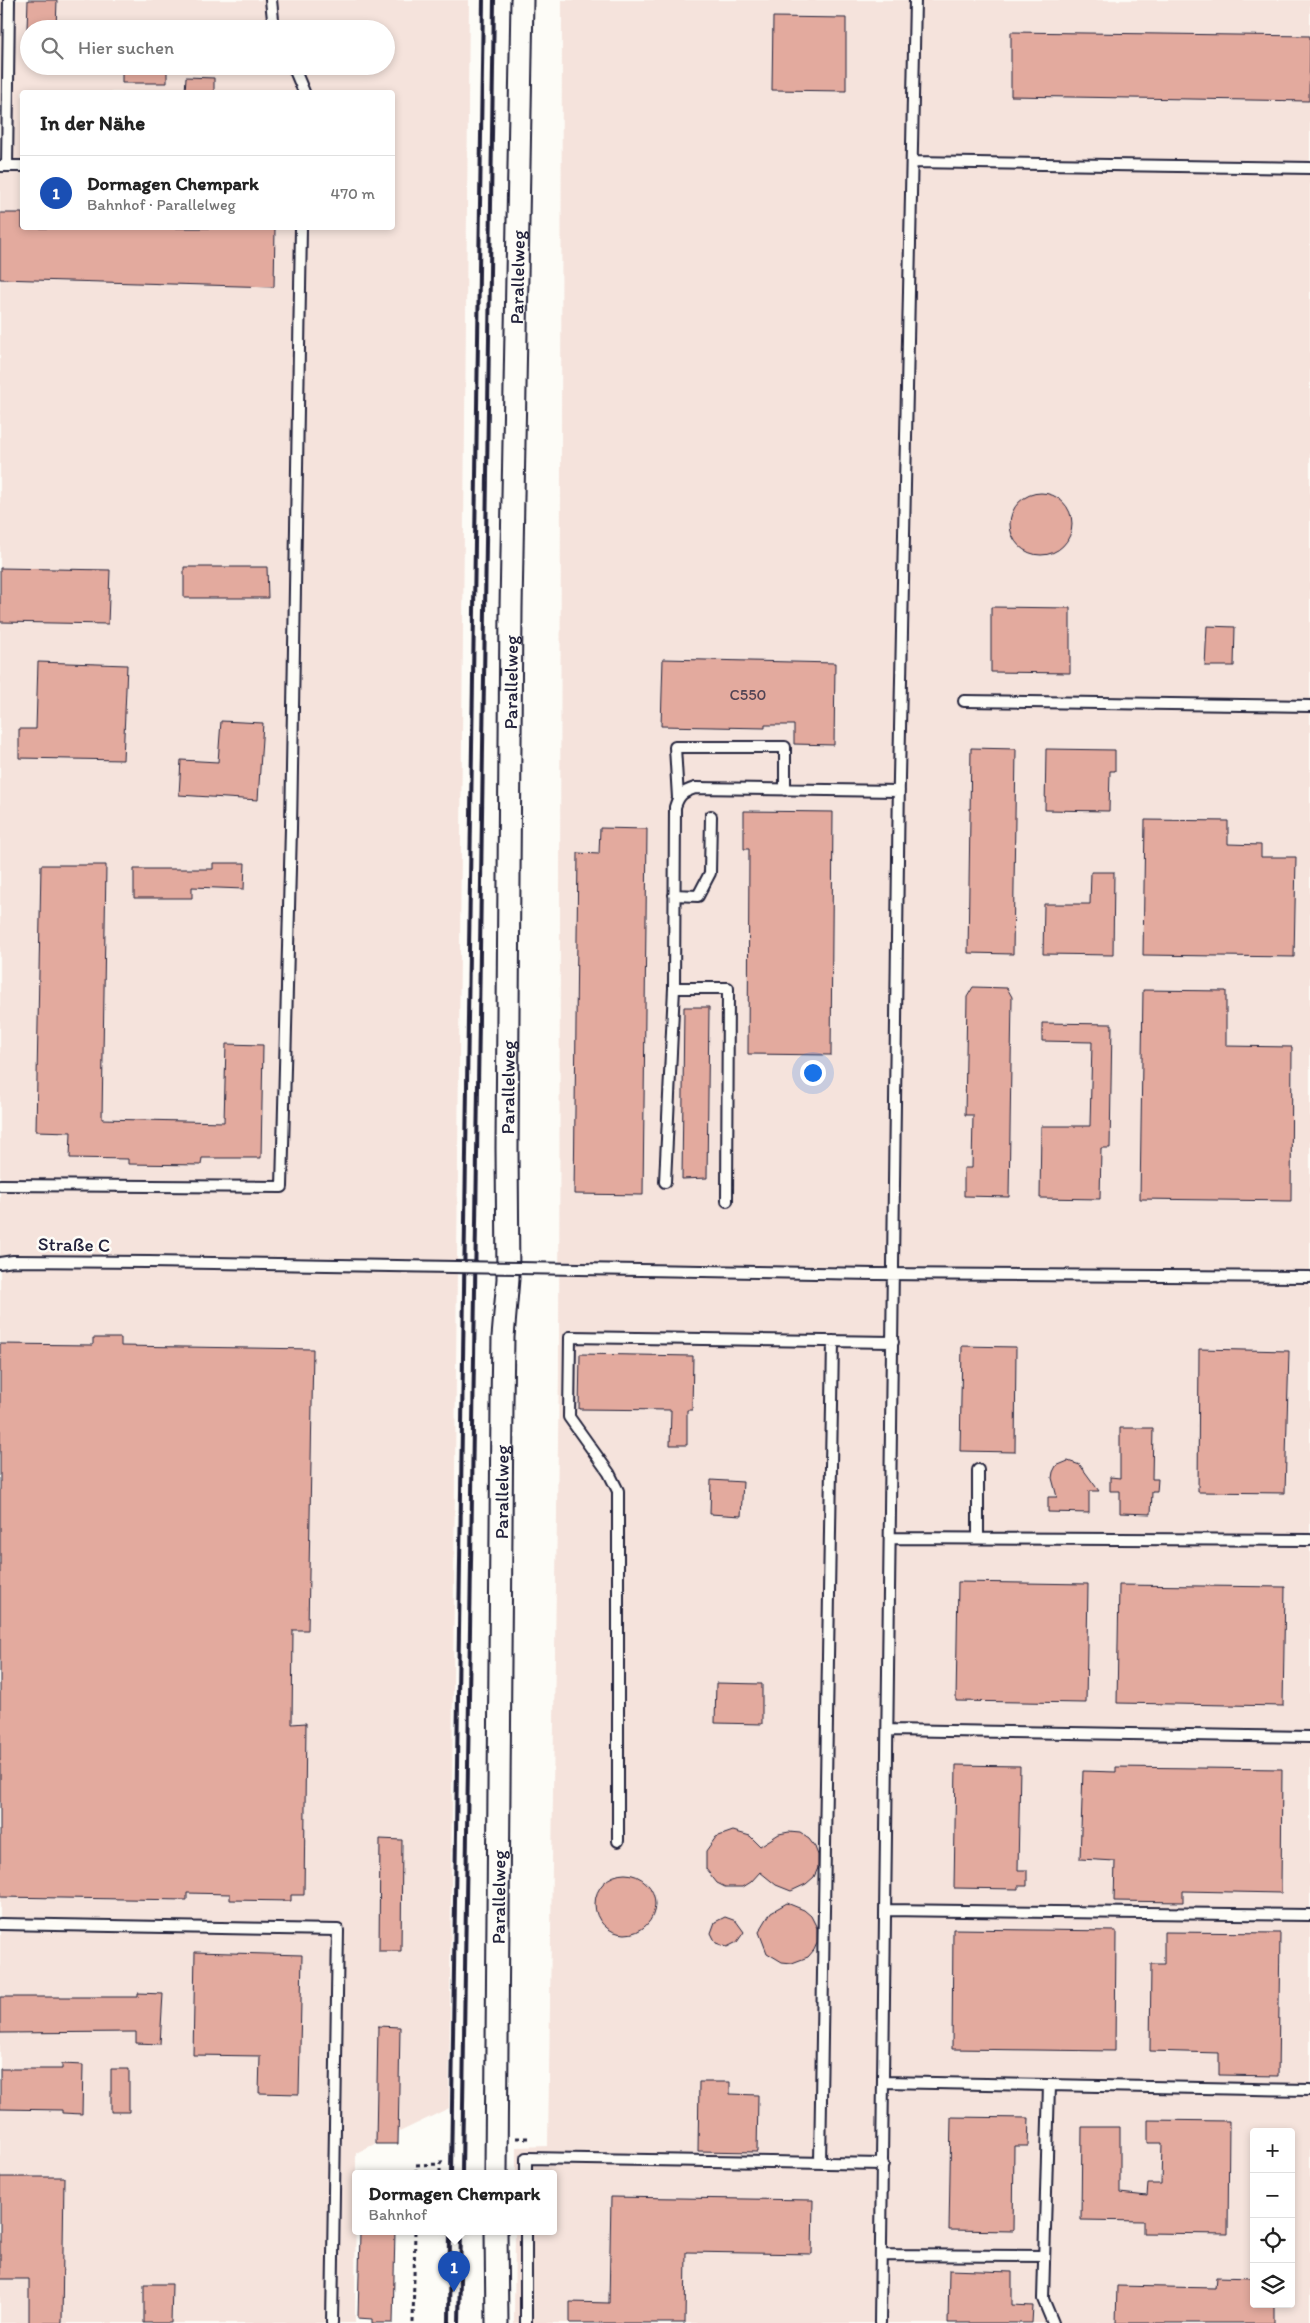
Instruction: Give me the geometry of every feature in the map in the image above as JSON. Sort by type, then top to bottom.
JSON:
[{"type":"street","name":"Parallelweg","points":[[496,2170],[501,1423],[503,1337],[509,1240],[507,1148],[511,618],[522,0]]},
{"type":"street","points":[[496,2235],[497,2323]]},
{"type":"lane","points":[[9,0],[3,166],[20,166]]},
{"type":"lane","points":[[271,0],[273,20]]},
{"type":"lane","points":[[880,2323],[899,791],[915,0]]},
{"type":"lane","points":[[297,75],[303,90]]},
{"type":"lane","points":[[912,162],[1310,168]]},
{"type":"lane","points":[[0,1185],[282,1187],[292,818],[300,230]]},
{"type":"lane","points":[[964,701],[1310,706]]},
{"type":"lane","points":[[678,798],[675,746],[785,747],[785,790]]},
{"type":"lane","points":[[665,1182],[674,988],[675,807],[678,798],[683,792],[695,788],[899,791]]},
{"type":"lane","points":[[674,895],[698,896],[710,873],[711,816]]},
{"type":"lane","points":[[674,988],[728,988],[727,1201]]},
{"type":"lane","name":"Straße C","points":[[0,1263],[13,1261],[148,1262],[894,1274],[1310,1278]]},
{"type":"lane","points":[[618,1841],[618,1490],[609,1473],[569,1417],[570,1337],[893,1342]]},
{"type":"lane","points":[[820,2163],[833,1341]]},
{"type":"lane","points":[[978,1470],[978,1538]]},
{"type":"lane","points":[[891,1538],[1310,1540]]},
{"type":"lane","points":[[888,1730],[1310,1737]]},
{"type":"lane","points":[[885,1910],[1310,1915]]},
{"type":"lane","points":[[0,1924],[338,1930],[332,2323]]},
{"type":"lane","points":[[884,2082],[1310,2090]]},
{"type":"lane","points":[[1049,2085],[1043,2299],[1052,2323]]},
{"type":"lane","points":[[526,2170],[526,2158],[882,2164]]},
{"type":"lane","points":[[526,2235],[526,2323]]},
{"type":"lane","points":[[881,2255],[1044,2256]]},
{"type":"path","points":[[416,2170],[416,2164],[441,2163],[440,2170]]},
{"type":"path","points":[[413,2323],[415,2235]]},
{"type":"shaded area","points":[[0,0],[469,0],[449,2108],[356,2153],[356,2170],[352,2170],[352,2235],[356,2235],[355,2323],[0,2323]]},
{"type":"shaded area","points":[[562,0],[1310,0],[1310,2323],[514,2323],[515,2235],[557,2235],[557,2170],[516,2170],[516,2147],[548,2146],[559,1371]]},
{"type":"building","points":[[28,0],[57,0],[56,20],[27,20]]},
{"type":"building","points":[[773,17],[846,18],[846,91],[772,90]]},
{"type":"building","points":[[1011,32],[1310,36],[1309,101],[1011,96]]},
{"type":"building","points":[[122,75],[167,75],[167,83],[122,83]]},
{"type":"building","points":[[186,77],[214,78],[214,90],[185,90]]},
{"type":"building","points":[[0,213],[20,213],[20,230],[275,230],[274,287],[0,279]]},
{"type":"building","points":[[1041,493],[1053,496],[1063,502],[1069,512],[1072,524],[1069,536],[1063,546],[1053,552],[1041,555],[1029,552],[1019,546],[1013,536],[1010,524],[1013,512],[1019,502],[1029,496]]},
{"type":"building","points":[[184,567],[267,567],[268,598],[184,598]]},
{"type":"building","points":[[0,568],[110,570],[108,624],[0,622]]},
{"type":"building","points":[[991,607],[1070,608],[1070,673],[991,672]]},
{"type":"building","points":[[1207,626],[1235,627],[1234,666],[1205,666]]},
{"type":"building","points":[[663,659],[835,663],[834,745],[794,744],[794,725],[765,725],[765,728],[661,726]]},
{"type":"building","points":[[38,662],[127,665],[123,760],[19,758],[19,729],[36,729]]},
{"type":"building","points":[[221,721],[263,723],[258,800],[179,795],[181,760],[218,762]]},
{"type":"building","points":[[971,748],[1016,749],[1013,954],[968,953]]},
{"type":"building","points":[[1046,749],[1115,750],[1115,771],[1110,771],[1109,811],[1045,810]]},
{"type":"building","points":[[744,811],[833,812],[831,1055],[748,1054],[749,849],[744,849]]},
{"type":"building","points":[[1145,820],[1228,821],[1228,844],[1261,845],[1261,857],[1296,857],[1294,957],[1143,955]]},
{"type":"building","points":[[600,828],[647,829],[643,1195],[574,1194],[578,853],[599,854]]},
{"type":"building","points":[[213,863],[245,863],[244,889],[192,887],[192,898],[134,898],[134,869],[213,869]]},
{"type":"building","points":[[41,865],[106,865],[102,1119],[224,1122],[226,1044],[263,1045],[261,1158],[202,1158],[201,1165],[128,1164],[128,1159],[70,1158],[71,1132],[36,1131]]},
{"type":"building","points":[[1091,872],[1114,872],[1113,955],[1043,954],[1044,904],[1090,904]]},
{"type":"building","points":[[973,987],[1007,988],[1012,997],[1009,1197],[964,1196],[964,1168],[972,1168],[973,1115],[965,1115],[967,997]]},
{"type":"building","points":[[1143,990],[1226,991],[1226,1046],[1292,1047],[1291,1201],[1140,1199]]},
{"type":"building","points":[[684,1007],[709,1007],[707,1178],[682,1179]]},
{"type":"building","points":[[1042,1023],[1112,1024],[1110,1148],[1101,1148],[1100,1199],[1040,1198],[1041,1126],[1090,1126],[1092,1042],[1042,1041]]},
{"type":"building","points":[[93,1338],[121,1338],[121,1346],[313,1349],[308,1630],[293,1630],[292,1724],[306,1723],[304,1895],[291,1895],[291,1901],[230,1900],[230,1894],[187,1893],[187,1900],[0,1897],[0,1344],[93,1345]]},
{"type":"building","points":[[962,1346],[1016,1347],[1015,1452],[960,1451]]},
{"type":"building","points":[[1199,1349],[1289,1351],[1285,1493],[1198,1492]]},
{"type":"building","points":[[580,1354],[693,1356],[692,1410],[687,1410],[687,1445],[670,1445],[671,1410],[579,1409]]},
{"type":"building","points":[[1120,1428],[1153,1428],[1152,1479],[1158,1479],[1157,1492],[1152,1492],[1151,1514],[1120,1513],[1120,1491],[1110,1491],[1110,1477],[1120,1478]]},
{"type":"building","points":[[1068,1461],[1080,1465],[1099,1491],[1089,1491],[1089,1513],[1048,1512],[1048,1497],[1057,1497],[1052,1478],[1053,1472],[1056,1466]]},
{"type":"building","points":[[711,1480],[743,1482],[741,1516],[710,1514]]},
{"type":"building","points":[[958,1582],[1088,1584],[1086,1703],[956,1701]]},
{"type":"building","points":[[1119,1585],[1285,1587],[1283,1706],[1117,1703]]},
{"type":"building","points":[[716,1683],[762,1684],[762,1724],[715,1723]]},
{"type":"building","points":[[956,1765],[1020,1766],[1018,1870],[1027,1870],[1027,1886],[1018,1886],[1018,1889],[954,1888]]},
{"type":"building","points":[[1116,1767],[1282,1769],[1281,1893],[1183,1891],[1183,1902],[1114,1901],[1115,1861],[1080,1859],[1083,1771],[1116,1772]]},
{"type":"building","points":[[733,1831],[750,1836],[760,1846],[779,1834],[789,1832],[800,1833],[809,1839],[818,1855],[818,1868],[814,1877],[806,1884],[791,1891],[776,1885],[760,1872],[751,1882],[743,1887],[725,1887],[717,1883],[706,1869],[706,1851],[716,1837]]},
{"type":"building","points":[[380,1839],[402,1840],[401,1951],[379,1951]]},
{"type":"building","points":[[625,1874],[642,1879],[650,1887],[655,1904],[650,1921],[642,1929],[625,1934],[608,1929],[600,1921],[595,1904],[600,1887],[608,1879]]},
{"type":"building","points":[[787,1903],[804,1910],[811,1916],[817,1928],[817,1943],[814,1950],[808,1957],[792,1963],[782,1962],[767,1953],[759,1932],[771,1912]]},
{"type":"building","points":[[725,1917],[736,1921],[744,1932],[737,1942],[727,1947],[716,1943],[711,1933],[715,1922]]},
{"type":"building","points":[[953,1929],[1116,1931],[1115,2051],[952,2049]]},
{"type":"building","points":[[1164,1932],[1280,1933],[1278,2076],[1219,2075],[1219,2053],[1150,2051],[1151,1964],[1164,1964]]},
{"type":"building","points":[[195,1952],[302,1955],[299,2094],[259,2093],[260,2056],[193,2055]]},
{"type":"building","points":[[138,1993],[163,1994],[160,2044],[136,2043],[136,2032],[0,2033],[0,1997],[138,1997]]},
{"type":"building","points":[[378,2026],[400,2027],[398,2144],[376,2144]]},
{"type":"building","points":[[62,2064],[83,2065],[82,2114],[62,2113],[62,2110],[0,2109],[0,2069],[62,2069]]},
{"type":"building","points":[[111,2069],[129,2069],[129,2112],[111,2112]]},
{"type":"building","points":[[699,2082],[730,2082],[730,2094],[758,2095],[757,2152],[698,2151]]},
{"type":"building","points":[[951,2117],[1029,2118],[1028,2146],[1014,2146],[1013,2231],[949,2230]]},
{"type":"building","points":[[1148,2120],[1229,2121],[1228,2234],[1143,2233],[1143,2221],[1081,2220],[1082,2127],[1120,2127],[1120,2193],[1147,2196],[1148,2184],[1161,2184],[1162,2143],[1148,2143]]},
{"type":"building","points":[[0,2177],[64,2177],[62,2323],[29,2323],[29,2279],[0,2279]]},
{"type":"building","points":[[611,2197],[813,2200],[812,2254],[686,2252],[685,2323],[570,2323],[570,2302],[609,2303]]},
{"type":"building","points":[[360,2235],[395,2235],[393,2323],[372,2323],[372,2319],[358,2318]]},
{"type":"building","points":[[949,2270],[1012,2272],[1012,2305],[1033,2306],[1032,2323],[948,2323]]},
{"type":"building","points":[[1216,2277],[1250,2278],[1250,2308],[1274,2308],[1274,2323],[1116,2323],[1117,2286],[1215,2288]]},
{"type":"building","points":[[144,2284],[172,2284],[171,2323],[144,2323]]},
{"type":"railway","points":[[451,2170],[483,0]]},
{"type":"railway","points":[[462,2170],[494,0]]},
{"type":"railway","points":[[449,2323],[450,2235]]},
{"type":"railway","points":[[459,2323],[461,2235]]},
{"type":"place","name":"Dormagen Chempark","points":[[454,2292]]}]
